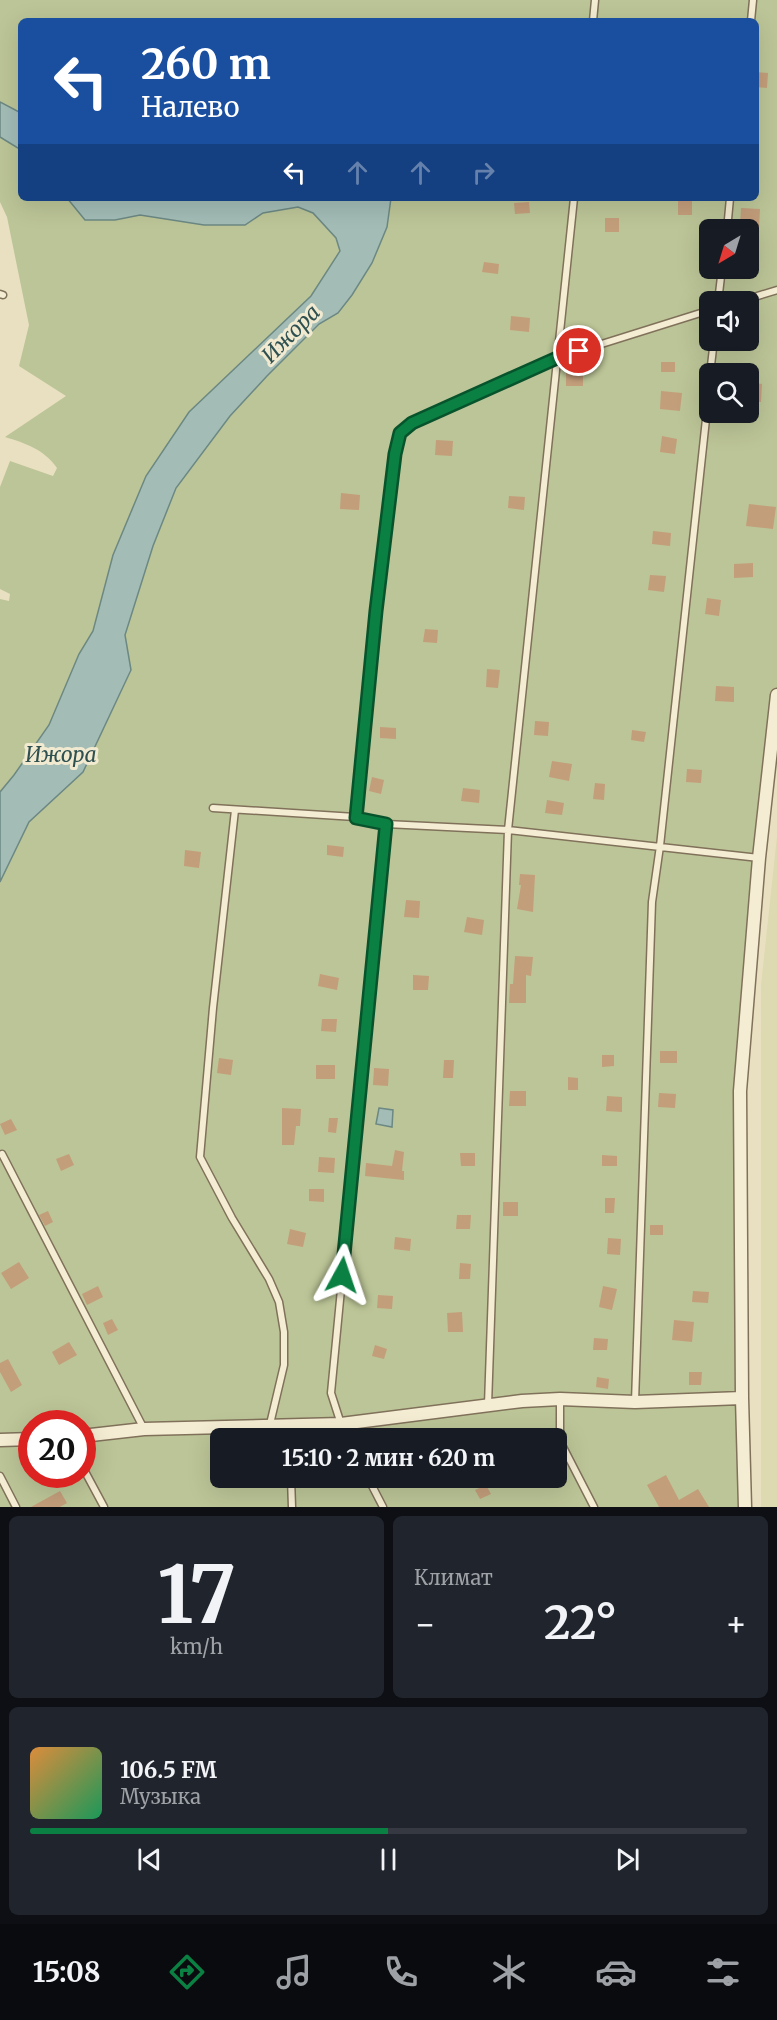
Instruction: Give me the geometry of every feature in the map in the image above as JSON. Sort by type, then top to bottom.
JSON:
[{"type":"street","points":[[746,1507],[742,1398],[740,1091],[759,858],[777,695]]},
{"type":"street","points":[[96,1435],[270,1424],[341,1424],[488,1405],[561,1399],[635,1402],[742,1398]]},
{"type":"street","points":[[0,1440],[18,1439]]},
{"type":"lane","points":[[593,18],[595,0]]},
{"type":"lane","points":[[751,18],[753,0]]},
{"type":"lane","points":[[488,1405],[508,830],[574,201]]},
{"type":"lane","points":[[728,219],[730,201]]},
{"type":"lane","points":[[759,296],[777,290]]},
{"type":"lane","points":[[356,818],[376,611],[395,454],[400,433],[412,423],[557,358],[699,313]]},
{"type":"lane","points":[[635,1402],[652,902],[706,423]]},
{"type":"lane","points":[[213,808],[356,818],[386,824],[508,830],[759,858]]},
{"type":"lane","points":[[235,810],[213,1008],[200,1157],[231,1218],[269,1279],[279,1302],[284,1332],[284,1365],[270,1424]]},
{"type":"lane","points":[[343,1428],[331,1394],[386,824]]},
{"type":"lane","points":[[2,1154],[144,1430]]},
{"type":"lane","points":[[561,1399],[560,1441],[594,1507]]},
{"type":"lane","points":[[295,1428],[296,1424]]},
{"type":"lane","points":[[0,1476],[16,1507]]},
{"type":"lane","points":[[94,1488],[104,1507]]},
{"type":"lane","points":[[291,1488],[292,1507]]},
{"type":"lane","points":[[373,1488],[383,1507]]},
{"type":"shaded area","points":[[777,836],[777,1507],[761,1507],[761,985]]},
{"type":"green space","points":[[0,0],[777,0],[777,695],[740,1091],[745,1507],[0,1507],[0,882],[29,822],[83,772],[131,671],[125,635],[153,546],[176,488],[230,416],[267,376],[319,324],[338,313],[372,263],[387,227],[391,201],[759,201],[759,18],[18,18],[18,111],[0,102]]},
{"type":"green space","points":[[0,137],[18,148],[18,201],[69,201],[85,220],[115,220],[140,215],[204,225],[245,225],[263,213],[298,207],[313,213],[336,238],[340,251],[311,296],[189,412],[146,476],[113,555],[93,631],[79,654],[49,725],[0,792],[0,599],[9,601],[10,594],[0,589],[0,487],[10,461],[53,476],[57,468],[41,452],[5,437],[66,396],[19,366],[29,325],[7,217],[0,202]]},
{"type":"water","points":[[0,102],[18,111],[18,148],[0,137]]},
{"type":"water","name":"Ижора","points":[[69,201],[391,201],[387,227],[372,263],[352,295],[338,313],[319,324],[230,416],[176,488],[153,546],[125,635],[131,670],[83,772],[29,822],[0,882],[0,792],[49,725],[79,654],[93,631],[113,555],[146,476],[189,412],[311,296],[340,251],[336,238],[313,213],[298,207],[263,213],[245,225],[204,225],[140,215],[115,220],[85,220]]},
{"type":"water","points":[[379,1108],[393,1110],[392,1127],[376,1124]]},
{"type":"building","points":[[759,72],[768,73],[767,88],[759,87]]},
{"type":"building","points":[[678,201],[692,201],[692,215],[678,215]]},
{"type":"building","points":[[529,202],[530,213],[515,214],[514,203]]},
{"type":"building","points":[[741,208],[760,209],[759,227],[759,219],[740,219]]},
{"type":"building","points":[[605,218],[619,218],[619,232],[605,232]]},
{"type":"building","points":[[484,262],[499,264],[498,274],[482,272]]},
{"type":"building","points":[[511,316],[530,318],[529,332],[510,330]]},
{"type":"building","points":[[661,362],[675,362],[675,372],[661,372]]},
{"type":"building","points":[[566,372],[583,373],[583,386],[566,386]]},
{"type":"building","points":[[759,384],[762,384],[761,402],[759,402]]},
{"type":"building","points":[[661,391],[682,393],[680,411],[660,409]]},
{"type":"building","points":[[662,436],[677,439],[675,454],[660,452]]},
{"type":"building","points":[[436,440],[453,441],[452,456],[435,455]]},
{"type":"building","points":[[341,493],[360,495],[359,510],[340,509]]},
{"type":"building","points":[[509,496],[525,497],[524,510],[508,508]]},
{"type":"building","points":[[749,504],[776,507],[773,529],[746,526]]},
{"type":"building","points":[[653,531],[671,533],[670,546],[652,544]]},
{"type":"building","points":[[753,563],[753,577],[734,578],[734,564]]},
{"type":"building","points":[[650,575],[666,576],[664,592],[648,590]]},
{"type":"building","points":[[707,598],[721,600],[719,616],[705,614]]},
{"type":"building","points":[[425,629],[438,630],[437,643],[423,642]]},
{"type":"building","points":[[487,669],[500,670],[498,688],[486,687]]},
{"type":"building","points":[[716,686],[734,687],[734,702],[715,701]]},
{"type":"building","points":[[535,721],[549,722],[548,736],[534,735]]},
{"type":"building","points":[[380,727],[396,728],[396,739],[380,738]]},
{"type":"building","points":[[632,730],[646,732],[644,742],[631,740]]},
{"type":"building","points":[[552,761],[572,764],[569,781],[549,777]]},
{"type":"building","points":[[687,769],[702,770],[701,783],[686,782]]},
{"type":"building","points":[[372,777],[384,780],[381,794],[369,791]]},
{"type":"building","points":[[595,783],[605,784],[604,800],[593,799]]},
{"type":"building","points":[[463,788],[480,790],[479,803],[461,801]]},
{"type":"building","points":[[547,800],[564,803],[562,815],[545,813]]},
{"type":"building","points":[[327,845],[344,847],[343,857],[327,855]]},
{"type":"building","points":[[185,850],[201,852],[199,868],[184,866]]},
{"type":"building","points":[[520,874],[535,875],[533,912],[517,909],[521,885],[519,885]]},
{"type":"building","points":[[406,900],[420,901],[419,918],[404,917]]},
{"type":"building","points":[[467,917],[484,920],[482,935],[464,932]]},
{"type":"building","points":[[515,956],[533,957],[531,976],[526,975],[526,1003],[509,1003]]},
{"type":"building","points":[[320,974],[339,978],[337,990],[318,986]]},
{"type":"building","points":[[413,975],[429,976],[428,990],[413,990]]},
{"type":"building","points":[[322,1019],[337,1019],[336,1032],[321,1031]]},
{"type":"building","points":[[660,1051],[677,1051],[677,1063],[660,1063]]},
{"type":"building","points":[[602,1055],[614,1055],[614,1066],[602,1067]]},
{"type":"building","points":[[219,1058],[233,1060],[231,1075],[217,1073]]},
{"type":"building","points":[[444,1060],[454,1060],[453,1078],[443,1078]]},
{"type":"building","points":[[316,1065],[335,1065],[335,1079],[316,1079]]},
{"type":"building","points":[[374,1068],[389,1069],[388,1086],[373,1085]]},
{"type":"building","points":[[568,1077],[578,1078],[578,1090],[568,1090]]},
{"type":"building","points":[[510,1091],[526,1091],[526,1106],[509,1106]]},
{"type":"building","points":[[659,1093],[676,1094],[675,1108],[658,1107]]},
{"type":"building","points":[[607,1096],[622,1097],[622,1112],[606,1111]]},
{"type":"building","points":[[282,1108],[301,1109],[300,1126],[296,1126],[294,1145],[282,1145]]},
{"type":"building","points":[[329,1118],[338,1118],[336,1133],[328,1132]]},
{"type":"building","points":[[11,1119],[17,1130],[5,1135],[0,1124]]},
{"type":"building","points":[[395,1150],[404,1152],[402,1171],[404,1171],[404,1180],[365,1176],[366,1163],[392,1166]]},
{"type":"building","points":[[460,1153],[475,1153],[475,1166],[461,1166]]},
{"type":"building","points":[[69,1154],[74,1165],[61,1171],[56,1159]]},
{"type":"building","points":[[602,1155],[617,1156],[617,1166],[602,1166]]},
{"type":"building","points":[[319,1157],[335,1158],[334,1173],[318,1172]]},
{"type":"building","points":[[309,1189],[324,1189],[324,1202],[309,1201]]},
{"type":"building","points":[[605,1198],[615,1198],[614,1213],[605,1213]]},
{"type":"building","points":[[503,1202],[518,1202],[518,1216],[503,1216]]},
{"type":"building","points":[[48,1211],[53,1222],[45,1226],[39,1215]]},
{"type":"building","points":[[457,1215],[471,1215],[470,1229],[456,1229]]},
{"type":"building","points":[[650,1225],[663,1225],[663,1235],[650,1235]]},
{"type":"building","points":[[290,1229],[306,1233],[303,1247],[287,1244]]},
{"type":"building","points":[[395,1237],[411,1239],[410,1251],[394,1249]]},
{"type":"building","points":[[608,1238],[621,1239],[620,1255],[607,1254]]},
{"type":"building","points":[[19,1262],[29,1278],[11,1289],[1,1273]]},
{"type":"building","points":[[460,1263],[471,1264],[470,1279],[459,1279]]},
{"type":"building","points":[[98,1286],[103,1297],[87,1305],[82,1294]]},
{"type":"building","points":[[603,1286],[617,1289],[612,1310],[599,1307]]},
{"type":"building","points":[[693,1291],[709,1292],[708,1303],[692,1302]]},
{"type":"building","points":[[378,1295],[393,1296],[392,1309],[377,1308]]},
{"type":"building","points":[[462,1312],[463,1332],[448,1332],[447,1313]]},
{"type":"building","points":[[112,1319],[118,1330],[108,1335],[103,1323]]},
{"type":"building","points":[[674,1320],[694,1322],[692,1342],[672,1340]]},
{"type":"building","points":[[594,1338],[608,1339],[607,1350],[593,1350]]},
{"type":"building","points":[[69,1342],[77,1355],[59,1365],[52,1352]]},
{"type":"building","points":[[375,1345],[387,1349],[384,1359],[372,1356]]},
{"type":"building","points":[[8,1359],[22,1385],[11,1392],[0,1372],[0,1363]]},
{"type":"building","points":[[689,1372],[702,1372],[701,1385],[689,1385]]},
{"type":"building","points":[[597,1377],[609,1379],[608,1389],[596,1387]]},
{"type":"building","points":[[666,1475],[679,1500],[698,1489],[709,1507],[659,1507],[647,1485]]},
{"type":"building","points":[[488,1488],[491,1494],[480,1499],[475,1490]]},
{"type":"building","points":[[60,1491],[67,1503],[60,1507],[31,1507]]},
{"type":"route","points":[[342,1275],[386,824],[356,818],[376,611],[395,454],[400,433],[412,423],[557,358],[579,351]]}]
